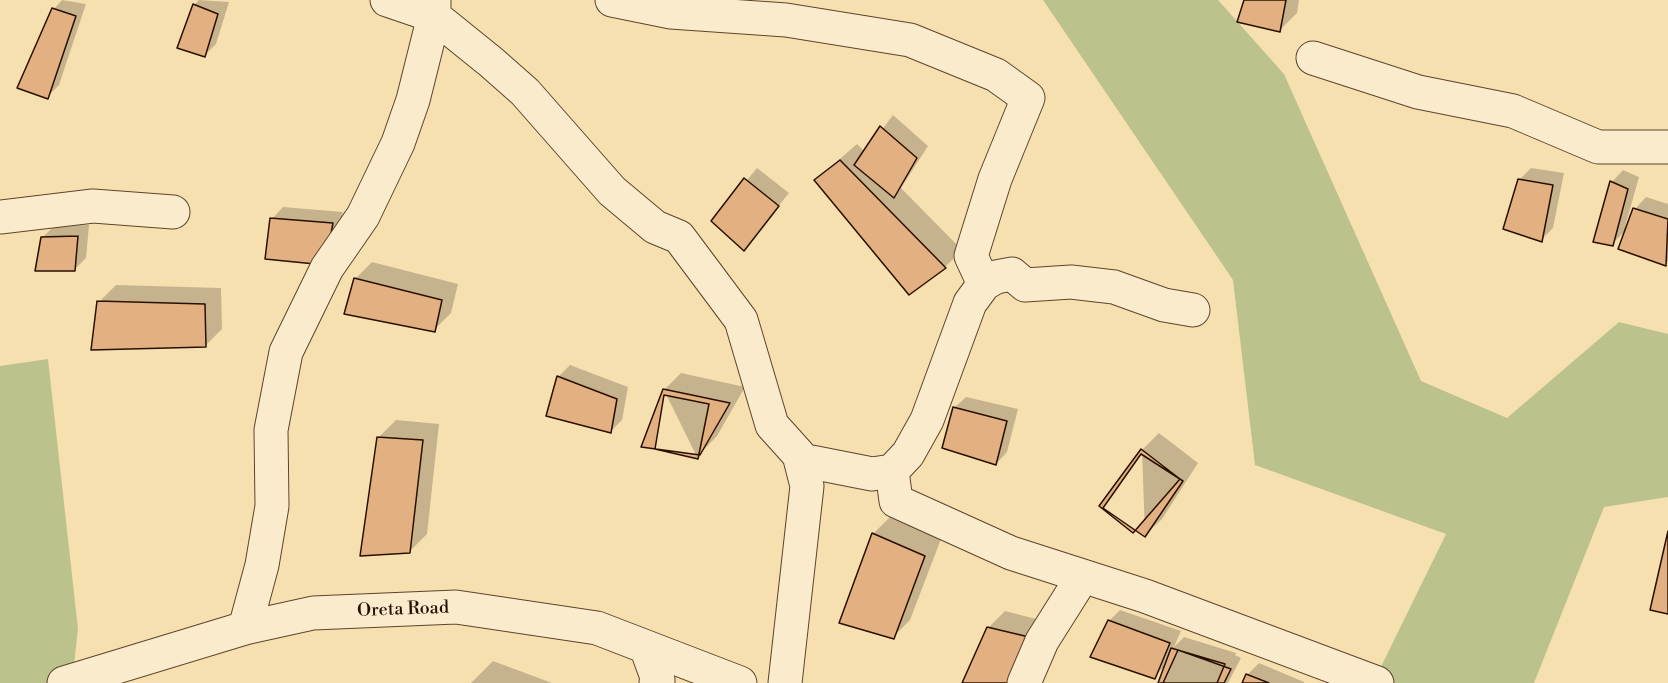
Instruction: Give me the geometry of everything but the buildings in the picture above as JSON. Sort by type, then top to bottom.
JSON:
[{"type":"street","points":[[387,0],[434,8],[525,92],[612,191],[655,226],[679,237],[741,320],[772,425],[801,460],[807,486],[784,683]]},
{"type":"street","points":[[612,0],[671,12],[740,8],[786,20],[910,40],[996,75],[1028,98],[995,179],[971,256],[984,284]]},
{"type":"street","points":[[245,628],[262,565],[272,506],[272,430],[286,352],[327,268],[367,210],[398,143],[413,100],[434,8]]},
{"type":"street","points":[[1313,58],[1418,92],[1513,111],[1598,147],[1668,147]]},
{"type":"street","points":[[0,217],[93,206],[173,212]]},
{"type":"street","points":[[801,460],[872,474],[892,471],[908,454],[927,420],[970,303],[984,284],[996,277],[1012,274],[1025,285],[1071,282],[1114,287],[1164,305],[1193,310]]},
{"type":"street","points":[[892,471],[896,501],[1011,553],[1189,612],[1377,683]]},
{"type":"street","points":[[1024,683],[1042,641],[1083,576]]},
{"type":"street","name":"Oreta Road","points":[[64,683],[101,677],[245,628],[313,614],[456,607],[597,628],[740,683]]},
{"type":"street","points":[[646,647],[658,680],[656,683]]},
{"type":"green space","points":[[1043,0],[1218,0],[1284,74],[1421,381],[1507,418],[1619,322],[1668,334],[1668,497],[1604,507],[1534,683],[1373,683],[1446,534],[1255,465],[1233,280]]},
{"type":"green space","points":[[48,359],[78,629],[72,683],[0,683],[0,366]]}]
